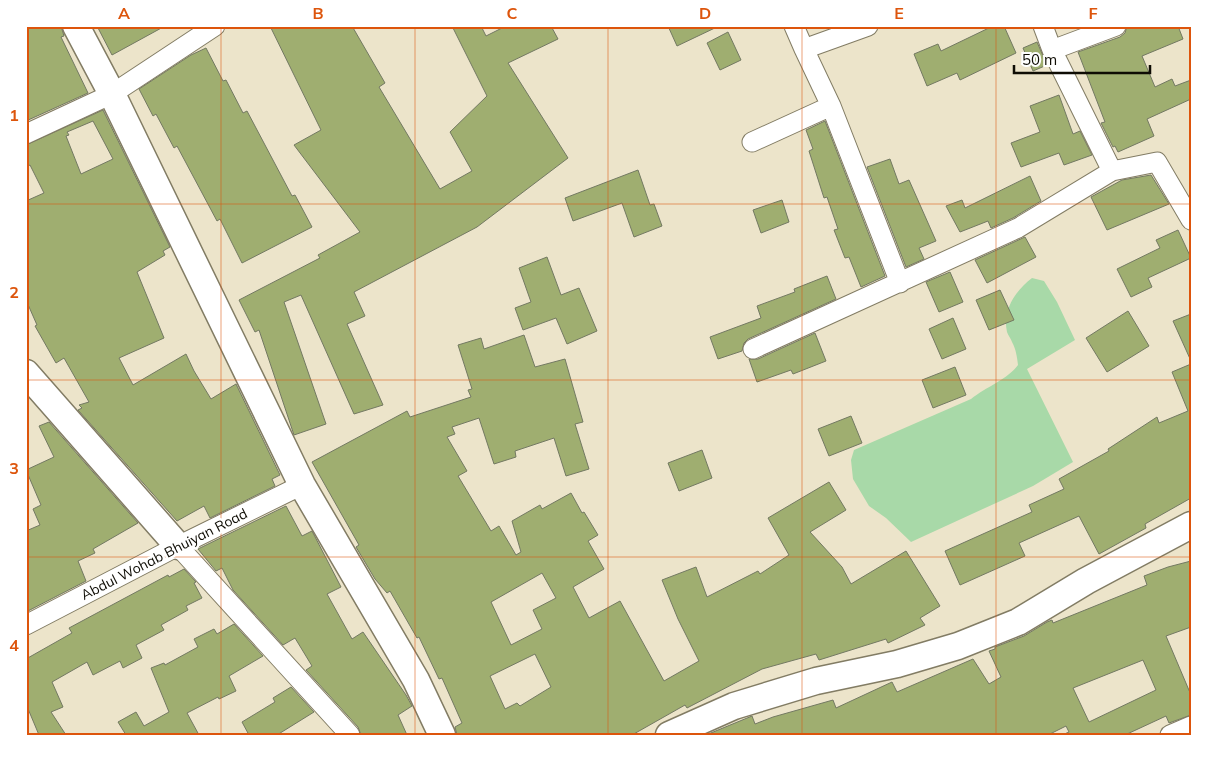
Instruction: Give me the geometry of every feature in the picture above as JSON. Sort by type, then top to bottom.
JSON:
[{"type":"street","points":[[76,26],[112,94],[302,485],[416,680],[442,735]]},
{"type":"street","points":[[26,134],[112,94],[215,26]]},
{"type":"street","points":[[794,26],[831,106],[900,283]]},
{"type":"street","points":[[804,49],[868,26]]},
{"type":"street","points":[[1044,26],[1052,50],[1112,171]]},
{"type":"street","points":[[1052,50],[1116,26]]},
{"type":"street","points":[[752,142],[831,106]]},
{"type":"street","points":[[753,349],[1018,228],[1112,171],[1157,162],[1191,220]]},
{"type":"street","points":[[26,373],[178,546],[350,735]]},
{"type":"street","name":"Abdul Wohab Bhuiyan Road","points":[[26,625],[178,546],[302,485]]},
{"type":"street","points":[[669,735],[734,706],[816,681],[897,664],[958,646],[1010,626],[1086,581],[1191,525]]},
{"type":"street","points":[[1170,735],[1191,726]]},
{"type":"shaded area","points":[[1032,278],[1044,281],[1057,302],[1075,340],[1027,369],[1073,462],[1033,486],[911,542],[886,518],[869,506],[853,479],[851,460],[854,450],[971,399],[1014,370],[1018,362],[1007,332],[1008,308],[1021,288]]},
{"type":"building","points":[[26,26],[61,26],[64,36],[61,37],[88,93],[26,121]]},
{"type":"building","points":[[97,26],[165,26],[112,55]]},
{"type":"building","points":[[270,26],[352,26],[385,83],[379,87],[440,189],[472,171],[450,132],[487,96],[452,26],[481,26],[486,36],[506,26],[551,26],[558,39],[508,63],[568,158],[477,227],[354,292],[365,316],[347,324],[383,405],[354,414],[301,295],[284,302],[326,424],[294,435],[259,330],[255,332],[239,300],[320,258],[318,255],[360,232],[294,145],[321,130]]},
{"type":"building","points":[[668,26],[719,26],[677,46]]},
{"type":"building","points":[[993,26],[1004,26],[1016,53],[960,80],[957,73],[927,86],[914,54],[938,44],[941,51]]},
{"type":"building","points":[[1127,26],[1178,26],[1183,39],[1142,56],[1155,87],[1172,79],[1175,86],[1191,80],[1191,99],[1147,119],[1154,136],[1118,152],[1115,146],[1113,147],[1101,123],[1105,122],[1078,52],[1120,37],[1125,33]]},
{"type":"building","points":[[728,32],[741,60],[720,70],[707,43]]},
{"type":"building","points":[[1037,42],[1047,65],[1033,71],[1023,48]]},
{"type":"building","points":[[206,48],[223,81],[226,80],[243,113],[247,111],[292,196],[295,195],[312,227],[242,263],[220,219],[217,221],[177,146],[174,148],[156,114],[153,116],[139,89],[191,55]]},
{"type":"building","points":[[1059,95],[1073,134],[1080,131],[1092,155],[1064,165],[1059,153],[1021,167],[1011,143],[1040,132],[1030,106]]},
{"type":"building","points":[[103,110],[170,247],[163,251],[165,255],[137,272],[164,338],[119,358],[133,385],[186,354],[211,399],[236,384],[280,475],[272,479],[275,486],[210,518],[204,506],[177,521],[78,410],[82,408],[79,405],[89,402],[64,358],[56,363],[35,326],[37,325],[26,300],[26,201],[44,193],[30,165],[26,167],[26,145]],"holes":[[[93,121],[113,159],[81,174],[66,136],[69,135],[67,132]]]},
{"type":"building","points":[[825,121],[885,276],[861,287],[849,257],[845,258],[834,230],[838,229],[827,197],[824,198],[809,151],[813,149],[806,130]]},
{"type":"building","points":[[890,159],[899,184],[909,180],[936,241],[919,248],[924,259],[906,267],[867,167]]},
{"type":"building","points":[[638,170],[650,205],[654,204],[662,226],[634,237],[622,203],[573,221],[565,198]]},
{"type":"building","points":[[1151,175],[1169,204],[1107,230],[1091,197],[1122,180]]},
{"type":"building","points":[[1030,176],[1041,201],[1013,218],[991,228],[988,221],[960,232],[946,206],[962,200],[965,208]]},
{"type":"building","points":[[782,200],[789,222],[761,233],[753,210]]},
{"type":"building","points":[[1178,230],[1191,258],[1148,278],[1152,287],[1131,297],[1117,269],[1160,248],[1156,240]]},
{"type":"building","points":[[1025,237],[1036,257],[987,283],[975,260]]},
{"type":"building","points":[[547,257],[561,295],[579,288],[597,331],[567,344],[556,318],[523,330],[515,308],[531,302],[519,268]]},
{"type":"building","points":[[950,272],[963,302],[939,312],[926,282]]},
{"type":"building","points":[[827,276],[836,299],[748,339],[744,343],[742,351],[718,359],[710,337],[761,318],[757,306],[795,292],[794,289]]},
{"type":"building","points":[[1000,290],[1014,320],[989,330],[976,300]]},
{"type":"building","points":[[1128,311],[1149,346],[1107,372],[1086,338]]},
{"type":"building","points":[[1191,314],[1191,361],[1173,321]]},
{"type":"building","points":[[953,318],[966,349],[942,359],[929,329]]},
{"type":"building","points":[[815,333],[826,361],[793,374],[791,370],[757,382],[749,359],[758,359]]},
{"type":"building","points":[[524,335],[535,367],[565,359],[583,422],[575,424],[589,469],[566,476],[554,438],[515,451],[516,457],[494,464],[479,418],[452,427],[455,434],[447,437],[467,471],[458,476],[491,531],[499,526],[516,555],[521,552],[512,521],[540,505],[542,509],[571,493],[582,513],[584,512],[598,535],[588,541],[604,569],[573,587],[589,618],[620,601],[664,681],[699,661],[678,619],[662,580],[696,567],[707,597],[758,571],[760,574],[789,555],[768,518],[829,482],[846,510],[810,532],[842,567],[851,584],[906,551],[940,606],[920,618],[925,625],[888,643],[886,639],[819,660],[816,654],[762,669],[687,708],[685,705],[632,735],[457,735],[455,727],[462,723],[442,678],[439,679],[419,637],[417,638],[390,591],[387,593],[375,579],[356,547],[359,545],[312,462],[407,411],[410,417],[471,397],[468,390],[472,389],[458,345],[481,338],[484,349]],"holes":[[[542,573],[556,598],[533,610],[542,629],[511,645],[491,602]],[[535,654],[551,687],[520,706],[517,703],[505,709],[490,676]]]},
{"type":"building","points":[[1191,364],[1191,498],[1145,524],[1146,528],[1099,554],[1079,516],[1019,543],[1025,556],[960,585],[945,551],[1032,512],[1029,505],[1064,489],[1059,479],[1109,451],[1108,449],[1157,417],[1159,423],[1188,411],[1172,372]]},
{"type":"building","points":[[955,367],[966,395],[933,408],[922,380]]},
{"type":"building","points":[[851,416],[862,443],[829,456],[818,429]]},
{"type":"building","points":[[49,422],[138,523],[93,549],[95,553],[78,561],[86,581],[26,612],[26,531],[40,525],[33,509],[41,505],[26,470],[54,457],[39,426]]},
{"type":"building","points":[[702,450],[712,478],[679,491],[668,463]]},
{"type":"building","points":[[286,506],[302,536],[312,531],[341,587],[327,594],[352,639],[363,632],[412,706],[398,715],[407,735],[361,735],[358,727],[306,670],[312,666],[295,638],[283,645],[233,590],[222,568],[216,571],[198,549]]},
{"type":"building","points":[[1191,561],[1191,627],[1166,636],[1191,695],[1191,715],[1169,723],[1166,716],[1125,735],[1062,735],[1069,732],[1066,726],[1048,735],[706,735],[752,716],[755,724],[833,700],[836,708],[892,682],[897,692],[973,659],[989,684],[1001,677],[989,651],[995,649],[995,647],[1024,636],[1047,622],[1052,620],[1053,623],[1147,585],[1144,576]],"holes":[[[1143,660],[1156,690],[1089,722],[1073,688]]]},
{"type":"building","points":[[184,569],[196,582],[194,583],[202,598],[186,606],[188,610],[161,625],[164,630],[136,645],[142,658],[123,668],[120,661],[93,675],[87,662],[52,682],[63,707],[51,712],[66,735],[39,735],[26,704],[26,659],[72,633],[69,628],[168,575],[169,577]]},
{"type":"building","points":[[234,624],[263,656],[229,676],[236,691],[219,699],[218,697],[187,713],[199,735],[126,735],[118,722],[136,712],[144,726],[169,712],[151,668],[164,663],[165,665],[198,647],[194,639],[214,629],[217,634]]},
{"type":"building","points":[[291,687],[314,712],[277,735],[249,735],[242,722],[275,702],[273,698]]}]
